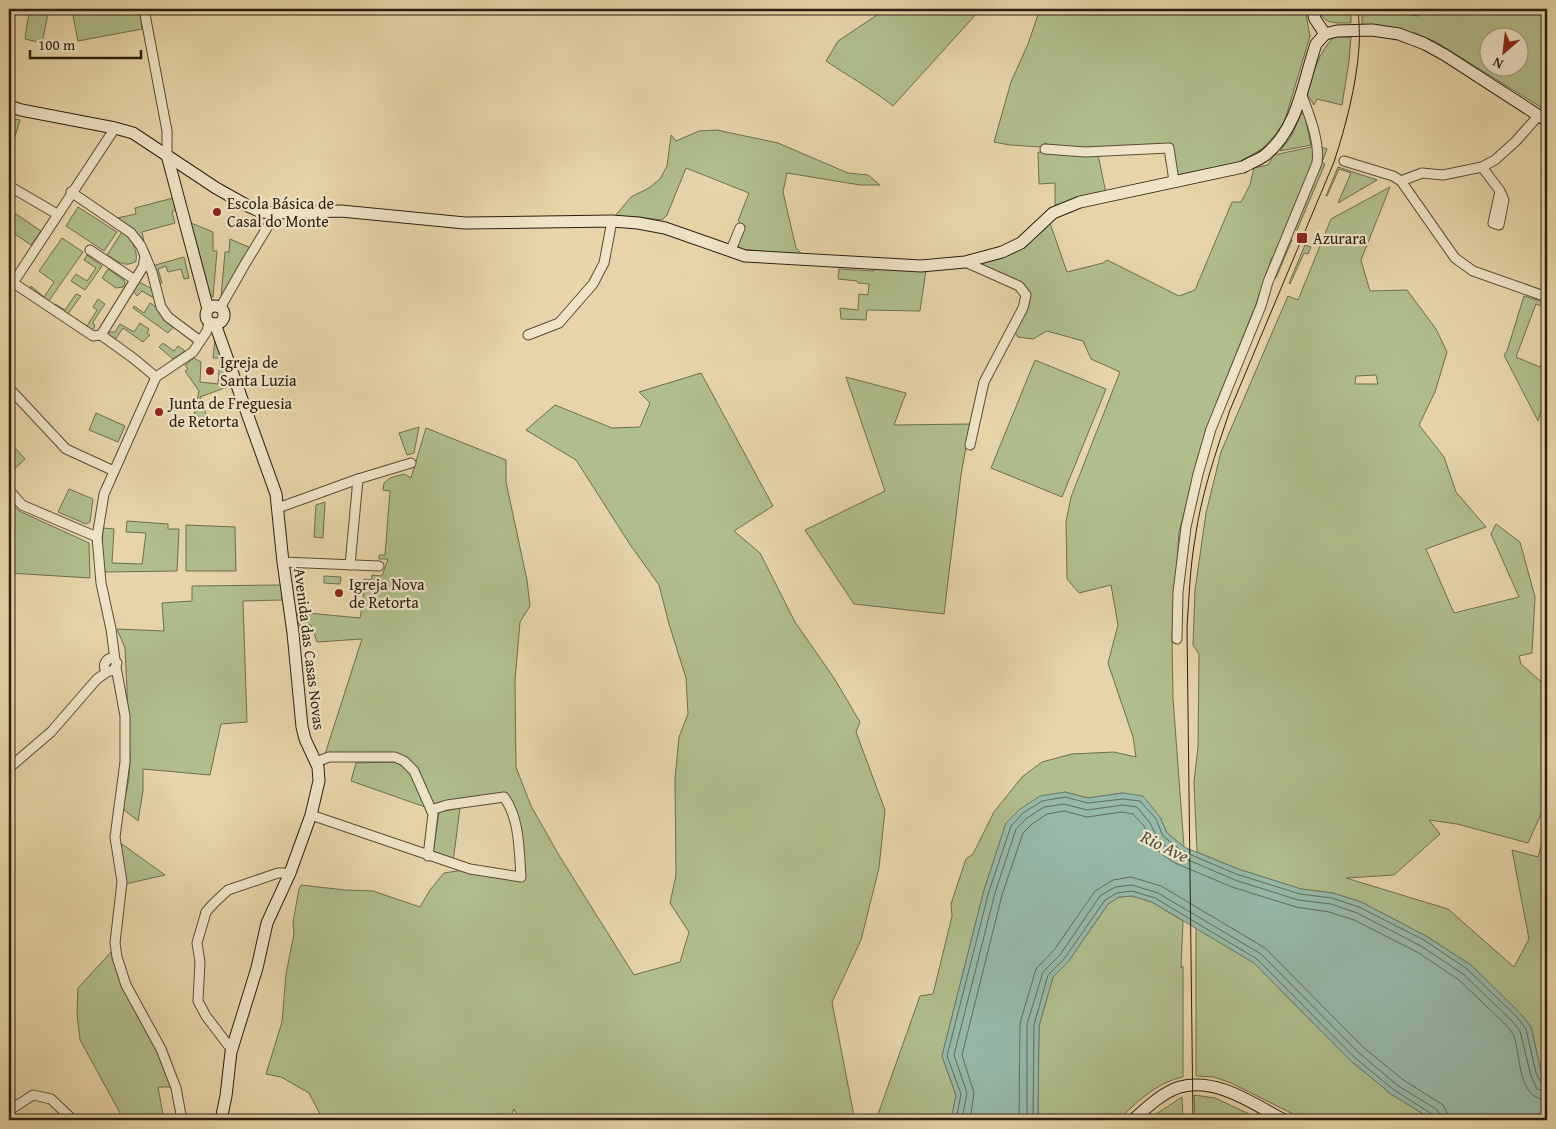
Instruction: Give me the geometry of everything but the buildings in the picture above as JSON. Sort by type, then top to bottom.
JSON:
[{"type":"street","points":[[144,9],[167,131],[167,155],[214,309]]},
{"type":"street","points":[[1312,9],[1315,19],[1325,34]]},
{"type":"street","points":[[9,106],[20,110],[133,133],[216,188],[261,212],[341,211],[465,223],[612,221],[638,223],[664,228],[745,256],[921,266],[965,262],[1002,252],[1021,242],[1053,213],[1080,202],[1243,166],[1263,156],[1281,140],[1290,124],[1316,44],[1325,34],[1348,30],[1372,30],[1399,34],[1425,44],[1446,55],[1543,118],[1495,160],[1482,167],[1443,175],[1422,173],[1401,181]]},
{"type":"street","points":[[1177,639],[1178,592],[1186,527],[1211,429],[1317,163],[1318,154],[1310,115],[1301,93]]},
{"type":"street","points":[[114,128],[11,281],[93,336],[101,334],[143,268],[145,256]]},
{"type":"street","points":[[1045,149],[1085,152],[1170,148],[1174,181]]},
{"type":"street","points":[[1344,161],[1393,176],[1401,181],[1455,258],[1473,271],[1547,298]]},
{"type":"street","points":[[1482,167],[1500,191]]},
{"type":"street","points":[[9,186],[57,214]]},
{"type":"street","points":[[71,192],[132,232],[141,246],[152,272],[161,308],[168,317],[200,341]]},
{"type":"street","points":[[212,324],[206,315],[214,309],[245,264],[276,213]]},
{"type":"street","points":[[528,335],[559,323],[593,284],[604,263],[612,221]]},
{"type":"street","points":[[731,250],[740,228]]},
{"type":"street","points":[[90,250],[135,280]]},
{"type":"street","points":[[965,262],[1019,286],[1026,295],[1022,308],[984,382],[970,445]]},
{"type":"street","points":[[9,768],[51,732],[110,666],[112,648],[111,629],[101,583],[98,537],[104,494],[156,377],[186,358],[212,324],[220,323],[224,318],[223,312],[214,309]]},
{"type":"street","name":"Avenida das Casas Novas","points":[[212,324],[273,482],[278,508],[293,633],[302,727],[319,773],[319,781],[310,815],[290,872],[267,924],[257,968],[233,1048],[221,1120]]},
{"type":"street","points":[[101,334],[156,377]]},
{"type":"street","points":[[9,388],[66,449],[114,471]]},
{"type":"street","points":[[278,508],[358,479],[411,463]]},
{"type":"street","points":[[350,565],[358,479]]},
{"type":"street","points":[[9,490],[22,504],[98,537]]},
{"type":"street","points":[[283,562],[379,566]]},
{"type":"street","points":[[110,666],[120,682],[125,716],[125,762],[115,837],[122,882],[115,943],[117,957],[126,985],[161,1049],[176,1088],[182,1120]]},
{"type":"street","points":[[316,762],[329,757],[395,758],[404,761],[414,772],[432,810],[428,856]]},
{"type":"street","points":[[310,815],[470,869],[521,877],[516,827],[504,797],[447,805],[432,810]]},
{"type":"street","points":[[233,1048],[228,1045],[206,1016],[198,1001],[200,962],[197,943],[206,912],[228,890],[278,873],[290,872]]},
{"type":"street","points":[[1133,1120],[1164,1095],[1180,1087],[1198,1086],[1222,1089],[1284,1120]]},
{"type":"street","points":[[9,1109],[33,1095],[51,1098],[73,1120]]},
{"type":"green space","points":[[46,9],[139,9],[142,29],[78,41],[72,11],[48,14],[42,43],[25,39],[28,18],[31,12]]},
{"type":"green space","points":[[886,9],[998,9],[996,14],[979,11],[893,106],[826,61],[838,41]]},
{"type":"green space","points":[[1040,9],[1305,9],[1310,36],[1285,120],[1276,134],[1262,149],[1239,162],[1177,175],[1172,146],[1085,150],[1050,147],[1046,143],[1041,147],[994,142],[1011,82],[1028,44]]},
{"type":"green space","points":[[1319,9],[1351,9],[1351,23],[1331,22],[1323,18]]},
{"type":"green space","points":[[1362,9],[1419,16],[1418,9],[1547,9],[1547,111],[1494,78],[1528,78],[1528,28],[1478,28],[1478,68],[1436,42],[1415,33],[1390,27],[1362,24]]},
{"type":"green space","points":[[1334,37],[1351,37],[1342,105],[1317,99],[1314,105],[1307,94],[1309,86],[1320,57]]},
{"type":"green space","points":[[1304,113],[1311,145],[1280,151],[1291,137],[1301,114]]},
{"type":"green space","points":[[9,116],[10,118],[20,120],[12,147],[9,146]]},
{"type":"green space","points":[[717,130],[778,143],[848,173],[868,175],[880,185],[860,185],[787,173],[783,192],[796,248],[803,255],[739,249],[738,244],[745,226],[738,221],[749,193],[686,168],[667,215],[662,220],[615,216],[631,197],[649,188],[660,179],[667,166],[671,135],[676,141],[699,131]]},
{"type":"green space","points":[[1319,146],[1327,149],[1322,162],[1325,164],[1297,230],[1294,229],[1289,238],[1292,240],[1276,278],[1273,277]]},
{"type":"green space","points":[[1311,147],[1314,148],[1314,164],[1274,257],[1272,257],[1256,304],[1206,429],[1179,532],[1172,635],[1173,698],[1184,847],[1167,833],[1160,817],[1123,793],[1088,798],[1065,792],[1006,823],[984,890],[942,1056],[956,1095],[951,1120],[876,1120],[920,996],[933,994],[952,916],[951,904],[966,859],[973,854],[994,812],[1022,777],[1042,762],[1072,754],[1114,752],[1136,757],[1133,737],[1108,663],[1118,625],[1111,585],[1079,593],[1067,579],[1066,522],[1071,497],[1120,372],[1091,359],[1083,341],[1047,331],[1033,339],[1018,337],[1014,331],[1028,307],[1028,293],[1018,282],[981,265],[983,262],[1050,223],[1067,272],[1103,263],[1107,260],[1179,296],[1195,290],[1232,202],[1241,202],[1250,185],[1254,168],[1268,165],[1274,155]]},
{"type":"green space","points":[[1038,152],[1083,156],[1098,155],[1106,193],[1055,205],[1055,183],[1039,184]]},
{"type":"green space","points":[[1338,167],[1377,180],[1338,203],[1351,173],[1339,169],[1326,196]]},
{"type":"green space","points":[[1390,187],[1361,260],[1370,291],[1407,290],[1436,329],[1447,352],[1435,392],[1419,425],[1444,457],[1456,492],[1486,527],[1426,549],[1454,613],[1519,597],[1491,534],[1496,524],[1520,542],[1535,597],[1532,653],[1519,656],[1521,664],[1547,687],[1547,809],[1542,812],[1528,843],[1457,824],[1429,820],[1440,834],[1394,875],[1346,878],[1448,909],[1514,967],[1529,939],[1512,850],[1538,857],[1547,825],[1547,1086],[1541,1071],[1531,1027],[1521,1014],[1471,965],[1426,936],[1361,902],[1333,893],[1301,889],[1238,869],[1197,852],[1194,782],[1198,747],[1199,654],[1193,645],[1195,590],[1206,513],[1221,452],[1288,296],[1298,300],[1331,219]],"holes":[[[1376,375],[1378,384],[1355,384],[1356,376]]]},
{"type":"green space","points":[[173,198],[176,210],[172,212],[175,223],[142,232],[144,241],[134,229],[117,218],[136,214],[135,208]]},
{"type":"green space","points":[[78,207],[117,232],[104,251],[66,226]]},
{"type":"green space","points":[[16,214],[41,231],[31,245],[9,230],[9,224]]},
{"type":"green space","points":[[191,223],[213,232],[213,251],[217,251],[213,297],[210,295]]},
{"type":"green space","points":[[122,232],[131,241],[135,249],[136,261],[132,263],[124,264],[107,255]]},
{"type":"green space","points":[[62,238],[83,252],[48,302],[29,289],[31,286],[44,297],[54,282],[39,271]]},
{"type":"green space","points":[[230,239],[251,248],[221,297],[225,252],[229,252]]},
{"type":"green space","points":[[1305,245],[1311,247],[1308,254],[1304,253],[1290,284],[1289,283]]},
{"type":"green space","points":[[87,255],[102,266],[85,290],[71,281],[76,274],[87,281],[96,268],[84,260]]},
{"type":"green space","points":[[184,257],[189,278],[184,279],[181,269],[168,272],[166,266],[158,269],[162,283],[157,284],[152,266]]},
{"type":"green space","points":[[875,268],[926,270],[920,311],[867,310],[866,320],[841,319],[840,308],[858,310],[859,294],[868,295],[869,284],[838,279],[839,269],[874,271]]},
{"type":"green space","points":[[108,269],[124,280],[125,284],[123,287],[116,288],[102,278]]},
{"type":"green space","points":[[139,282],[156,291],[157,300],[142,291],[137,296],[133,291]]},
{"type":"green space","points":[[76,294],[81,296],[67,315],[54,306],[55,304],[65,310]]},
{"type":"green space","points":[[1524,296],[1547,303],[1547,308],[1536,304],[1516,357],[1540,367],[1545,355],[1547,356],[1547,390],[1538,421],[1504,355],[1507,351]]},
{"type":"green space","points":[[98,299],[105,304],[93,322],[95,327],[92,330],[75,320],[87,326],[97,310],[93,307]]},
{"type":"green space","points":[[150,303],[175,325],[168,333],[133,308],[134,306],[144,313]]},
{"type":"green space","points":[[140,323],[149,329],[147,333],[150,335],[143,342],[123,328],[114,341],[107,335],[108,332],[115,332],[120,324],[134,332]]},
{"type":"green space","points":[[215,338],[231,383],[227,387],[200,397],[211,427],[192,425],[199,391],[185,371],[188,369],[185,365],[194,358],[201,362],[200,382],[218,384],[220,358],[213,358]]},
{"type":"green space","points":[[163,343],[174,351],[178,346],[185,351],[173,359],[159,347]]},
{"type":"green space","points":[[1035,360],[1106,389],[1062,497],[991,468]]},
{"type":"green space","points":[[701,373],[773,506],[734,531],[760,553],[795,622],[834,678],[860,722],[856,732],[885,810],[879,868],[861,940],[832,1002],[853,1111],[853,1120],[520,1120],[514,1109],[509,1120],[323,1120],[309,1093],[281,1077],[266,1074],[282,1022],[286,974],[294,934],[293,922],[301,885],[373,891],[420,907],[430,890],[444,873],[470,869],[521,877],[516,827],[504,797],[431,810],[404,761],[325,754],[362,639],[317,642],[311,625],[299,626],[297,612],[360,618],[364,579],[372,580],[372,575],[382,576],[388,559],[379,559],[379,555],[385,555],[390,491],[383,490],[384,483],[390,478],[404,474],[411,478],[426,428],[506,460],[506,482],[527,580],[530,606],[520,622],[515,681],[516,767],[531,806],[560,857],[634,975],[680,962],[689,932],[670,903],[676,875],[675,779],[679,737],[688,714],[686,678],[659,585],[629,543],[576,460],[526,430],[555,405],[612,428],[640,427],[650,403],[639,392]]},
{"type":"green space","points":[[846,377],[906,393],[894,425],[970,424],[961,475],[944,614],[854,604],[805,530],[885,491]]},
{"type":"green space","points":[[96,413],[125,426],[118,442],[89,430]]},
{"type":"green space","points":[[419,427],[414,453],[407,455],[399,433]]},
{"type":"green space","points":[[9,441],[25,459],[9,474]]},
{"type":"green space","points":[[69,489],[93,499],[90,522],[86,524],[58,512]]},
{"type":"green space","points":[[9,500],[19,511],[89,543],[90,578],[9,573]]},
{"type":"green space","points":[[325,502],[323,538],[314,537],[316,505]]},
{"type":"green space","points":[[127,521],[168,524],[168,529],[179,529],[177,571],[105,572],[102,549],[103,528],[114,529],[112,563],[142,564],[146,533],[126,532]]},
{"type":"green space","points":[[186,525],[235,527],[236,571],[186,571]]},
{"type":"green space","points":[[324,576],[341,577],[340,584],[324,583]]},
{"type":"green space","points":[[282,585],[282,600],[243,601],[247,722],[221,724],[210,775],[143,769],[143,791],[138,821],[123,809],[129,778],[130,756],[125,648],[117,629],[164,631],[162,603],[192,601],[192,586]]},
{"type":"green space","points":[[395,762],[411,776],[428,808],[351,781],[356,763]]},
{"type":"green space","points":[[460,808],[453,862],[433,854],[439,812]]},
{"type":"green space","points":[[119,842],[165,875],[125,884]]},
{"type":"green space","points":[[1132,896],[1152,902],[1183,921],[1181,968],[1183,966],[1183,1077],[1156,1088],[1119,1120],[1038,1120],[1039,1026],[1053,977],[1068,962],[1108,904],[1119,897]]},
{"type":"green space","points":[[1196,928],[1254,963],[1350,1060],[1391,1094],[1433,1120],[1305,1120],[1231,1083],[1214,1077],[1196,1076]]},
{"type":"green space","points":[[112,951],[173,1087],[158,1087],[164,1120],[116,1120],[120,1113],[80,1040],[77,1013],[78,988]]},
{"type":"green space","points":[[1194,1095],[1215,1098],[1262,1120],[1195,1120]]},
{"type":"green space","points":[[1182,1097],[1183,1120],[1147,1120]]},
{"type":"green space","points":[[178,1117],[178,1120],[164,1120]]},
{"type":"water","name":"Rio Ave","points":[[1065,792],[1088,798],[1123,793],[1143,796],[1160,817],[1167,833],[1184,847],[1238,869],[1301,889],[1333,893],[1361,902],[1426,936],[1471,965],[1521,1014],[1531,1027],[1541,1071],[1547,1086],[1547,1120],[1433,1120],[1391,1094],[1350,1060],[1254,963],[1152,902],[1132,896],[1119,897],[1108,904],[1068,962],[1053,977],[1039,1026],[1038,1120],[951,1120],[956,1095],[942,1056],[984,890],[1006,823],[1020,809],[1040,796]]},
{"type":"tram line","points":[[1193,1120],[1187,627],[1193,550],[1205,490],[1230,410],[1334,162],[1356,77],[1359,43],[1358,9]]},
{"type":"place","name":"Escola Básica de Casal do Monte","points":[[217,212]]},
{"type":"place","name":"Azurara","points":[[1302,238]]},
{"type":"place","name":"Igreja de Santa Luzia","points":[[210,371]]},
{"type":"place","name":"Junta de Freguesia de Retorta","points":[[159,412]]},
{"type":"place","name":"Igreja Nova de Retorta","points":[[339,593]]}]
